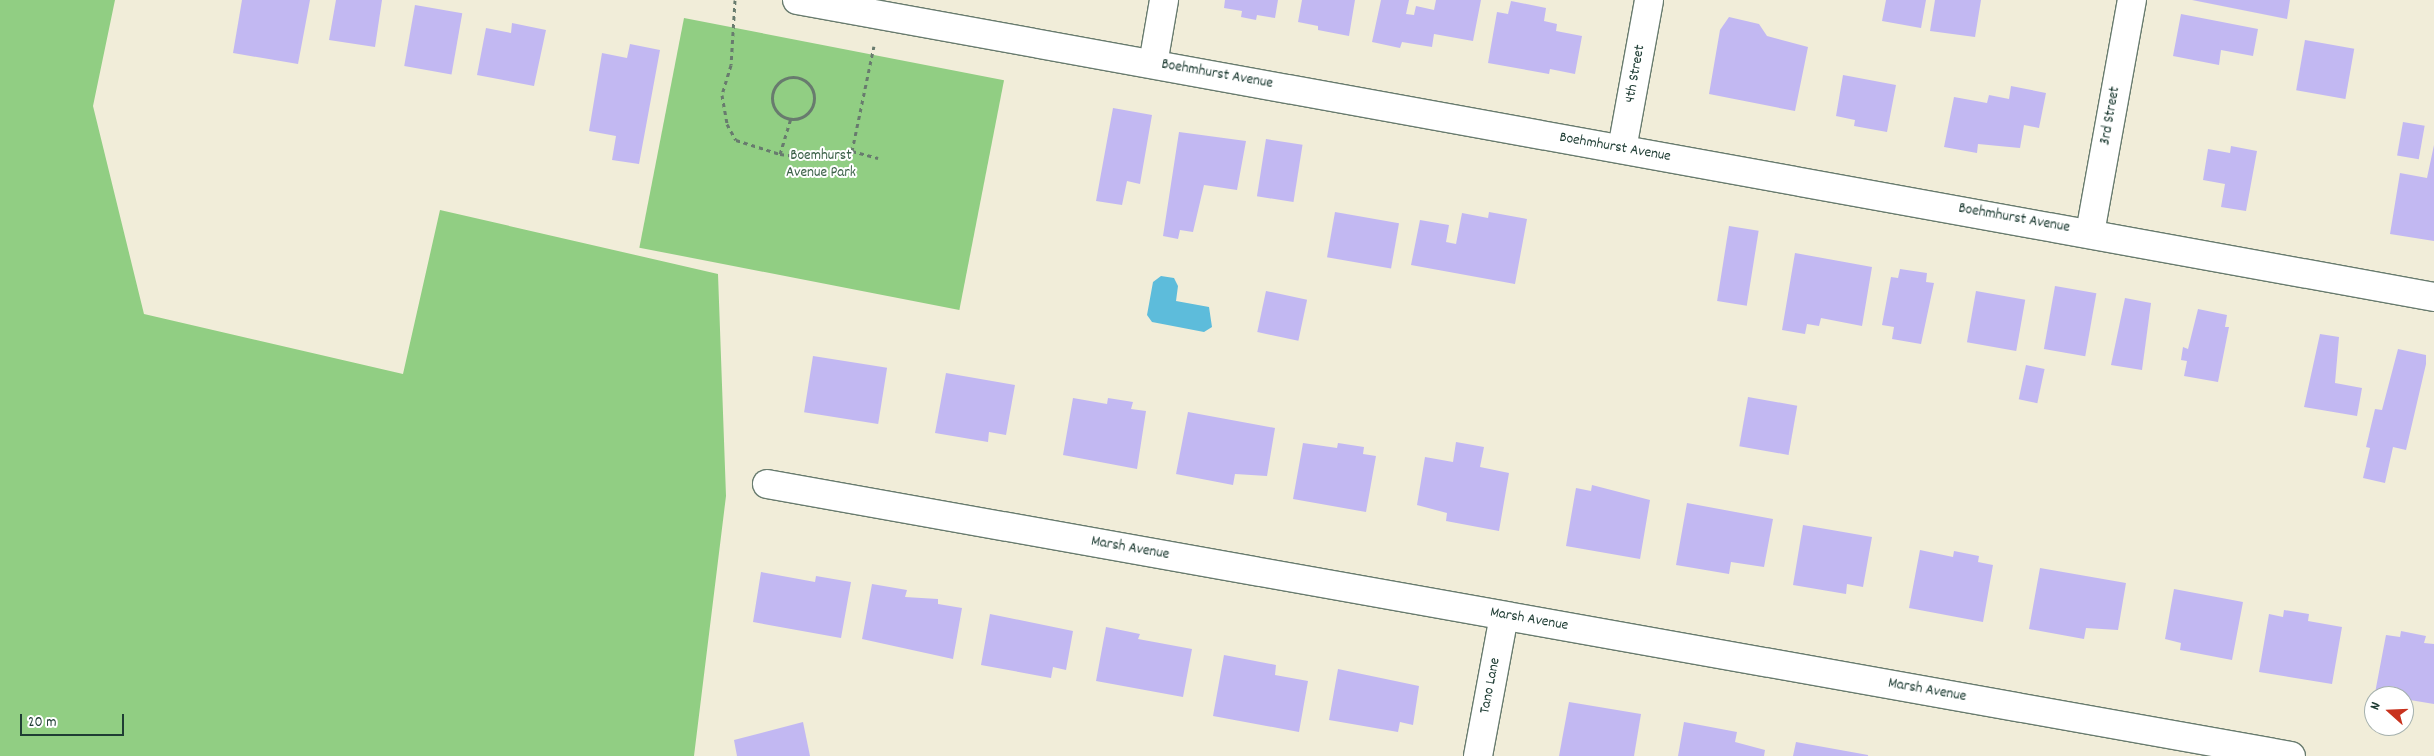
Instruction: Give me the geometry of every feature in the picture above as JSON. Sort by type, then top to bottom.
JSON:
[{"type":"street","name":"Boehmhurst Avenue","points":[[797,0],[2434,296]]},
{"type":"street","points":[[1153,64],[1164,0]]},
{"type":"street","name":"4th Street","points":[[1622,149],[1649,0]]},
{"type":"street","name":"3rd Street","points":[[2090,233],[2132,0]]},
{"type":"street","name":"Marsh Avenue","points":[[766,484],[2291,756]]},
{"type":"street","name":"Tano Lane","points":[[1478,756],[1504,616]]},
{"type":"path","points":[[735,0],[732,65],[722,96],[723,111],[736,140],[780,154],[814,158],[852,150],[878,158]]},
{"type":"path","points":[[852,150],[881,15]]},
{"type":"path","points":[[796,77],[809,84],[813,90],[813,104],[805,115],[791,118],[779,113],[773,95],[784,79],[796,77]]},
{"type":"path","points":[[780,154],[791,118]]},
{"type":"green space","points":[[0,0],[115,0],[93,106],[144,314],[403,374],[440,210],[718,274],[726,496],[694,756],[0,756]]},
{"type":"green space","name":"Boemhurst Avenue Park","points":[[684,18],[1004,80],[959,310],[639,248]]},
{"type":"water","points":[[1161,276],[1174,278],[1178,286],[1176,301],[1209,307],[1212,327],[1204,332],[1152,322],[1147,315],[1153,282]]},
{"type":"building","points":[[242,0],[310,0],[298,64],[233,53]]},
{"type":"building","points":[[336,0],[382,0],[375,47],[329,40]]},
{"type":"building","points":[[1225,0],[1278,0],[1275,18],[1257,15],[1256,20],[1241,17],[1242,11],[1224,8]]},
{"type":"building","points":[[1302,0],[1355,0],[1349,36],[1318,30],[1318,26],[1298,22]]},
{"type":"building","points":[[1381,0],[1409,0],[1406,14],[1414,15],[1416,6],[1434,10],[1436,0],[1481,0],[1473,41],[1434,34],[1432,47],[1402,42],[1400,48],[1372,42]]},
{"type":"building","points":[[1886,0],[1926,0],[1921,28],[1882,21]]},
{"type":"building","points":[[1935,0],[1981,0],[1975,37],[1930,31]]},
{"type":"building","points":[[2192,0],[2290,0],[2287,19]]},
{"type":"building","points":[[1511,1],[1546,8],[1544,21],[1557,24],[1556,31],[1582,36],[1575,74],[1550,69],[1549,74],[1488,63],[1497,12],[1508,14]]},
{"type":"building","points":[[415,5],[462,13],[452,74],[404,66]]},
{"type":"building","points":[[2181,14],[2258,29],[2253,56],[2221,50],[2219,65],[2173,56]]},
{"type":"building","points":[[1729,17],[1759,24],[1767,36],[1808,47],[1795,111],[1709,94],[1720,30]]},
{"type":"building","points":[[512,23],[546,30],[534,86],[477,75],[486,28],[511,33]]},
{"type":"building","points":[[2305,40],[2354,49],[2345,99],[2296,90]]},
{"type":"building","points":[[630,44],[660,50],[639,164],[612,160],[616,136],[589,131],[602,53],[627,58]]},
{"type":"building","points":[[1843,75],[1896,85],[1887,132],[1854,126],[1855,120],[1836,116]]},
{"type":"building","points":[[2011,86],[2046,93],[2039,128],[2024,125],[2020,148],[1978,144],[1977,153],[1944,147],[1954,97],[1987,103],[1989,95],[2009,99]]},
{"type":"building","points":[[1113,108],[1152,115],[1140,184],[1127,181],[1122,205],[1096,201]]},
{"type":"building","points":[[2403,122],[2425,126],[2419,159],[2397,155]]},
{"type":"building","points":[[1179,132],[1246,141],[1237,190],[1204,185],[1193,232],[1180,230],[1178,239],[1163,236]]},
{"type":"building","points":[[1266,139],[1303,145],[1293,202],[1257,196]]},
{"type":"building","points":[[2434,145],[2434,241],[2390,234],[2400,173],[2427,178]]},
{"type":"building","points":[[2231,146],[2257,151],[2246,211],[2221,207],[2225,184],[2203,180],[2208,149],[2230,153]]},
{"type":"building","points":[[1335,212],[1399,223],[1391,269],[1327,257]]},
{"type":"building","points":[[1489,212],[1527,219],[1515,284],[1411,265],[1420,220],[1449,225],[1446,242],[1456,244],[1462,213],[1488,218]]},
{"type":"building","points":[[1729,226],[1759,231],[1747,306],[1717,301]]},
{"type":"building","points":[[1795,253],[1872,267],[1862,326],[1821,318],[1819,326],[1807,324],[1805,334],[1782,330]]},
{"type":"building","points":[[1900,269],[1927,273],[1926,282],[1934,283],[1921,344],[1892,339],[1894,327],[1882,325],[1891,277],[1898,278]]},
{"type":"building","points":[[2055,286],[2096,293],[2085,356],[2044,349]]},
{"type":"building","points":[[1266,291],[1307,300],[1298,341],[1257,332]]},
{"type":"building","points":[[1976,291],[2025,300],[2016,351],[1967,342]]},
{"type":"building","points":[[2125,298],[2151,303],[2142,370],[2111,365]]},
{"type":"building","points":[[2198,309],[2227,315],[2225,327],[2229,327],[2218,382],[2184,376],[2187,361],[2181,360],[2183,347],[2188,349]]},
{"type":"building","points":[[2320,334],[2339,337],[2335,383],[2362,388],[2357,416],[2304,407]]},
{"type":"building","points":[[2398,349],[2426,355],[2426,364],[2406,450],[2393,447],[2385,483],[2363,478],[2370,448],[2366,447],[2375,409],[2382,410]]},
{"type":"building","points":[[813,356],[887,368],[878,424],[804,412]]},
{"type":"building","points":[[2026,365],[2045,369],[2037,403],[2019,399]]},
{"type":"building","points":[[946,373],[1015,385],[1006,435],[989,432],[988,442],[935,433]]},
{"type":"building","points":[[1748,397],[1797,406],[1789,455],[1739,446]]},
{"type":"building","points":[[1073,398],[1107,404],[1108,398],[1133,402],[1131,409],[1146,411],[1137,469],[1063,455]]},
{"type":"building","points":[[1188,412],[1275,428],[1267,476],[1235,474],[1233,485],[1176,474]]},
{"type":"building","points":[[1456,442],[1484,447],[1480,467],[1509,473],[1499,531],[1446,521],[1447,513],[1417,505],[1425,457],[1453,462]]},
{"type":"building","points":[[1303,443],[1337,448],[1338,443],[1364,447],[1363,454],[1376,456],[1366,512],[1293,499]]},
{"type":"building","points":[[1592,485],[1650,500],[1640,559],[1566,546],[1576,488],[1591,491]]},
{"type":"building","points":[[1687,503],[1773,519],[1764,567],[1731,562],[1729,574],[1676,565]]},
{"type":"building","points":[[1803,525],[1872,537],[1863,587],[1847,584],[1846,594],[1793,585]]},
{"type":"building","points":[[1920,550],[1953,557],[1954,551],[1979,556],[1978,562],[1993,565],[1983,622],[1909,608]]},
{"type":"building","points":[[2040,568],[2126,583],[2118,630],[2086,628],[2084,639],[2029,629]]},
{"type":"building","points":[[761,572],[815,582],[816,576],[851,582],[841,638],[753,622]]},
{"type":"building","points":[[872,584],[907,590],[905,597],[938,599],[938,604],[962,608],[953,659],[862,639]]},
{"type":"building","points":[[2174,589],[2243,602],[2232,660],[2180,650],[2181,643],[2165,639]]},
{"type":"building","points":[[2284,610],[2309,614],[2308,621],[2342,627],[2332,684],[2259,672],[2269,614],[2283,617]]},
{"type":"building","points":[[990,614],[1073,631],[1066,670],[1053,667],[1051,678],[981,665]]},
{"type":"building","points":[[1106,627],[1140,634],[1138,639],[1192,649],[1183,697],[1096,681]]},
{"type":"building","points":[[2401,631],[2426,636],[2424,643],[2434,644],[2434,704],[2414,701],[2414,686],[2376,686],[2386,635],[2400,637]]},
{"type":"building","points":[[1224,655],[1276,665],[1275,675],[1308,681],[1299,732],[1213,716]]},
{"type":"building","points":[[1338,669],[1419,686],[1413,725],[1400,722],[1398,732],[1329,720]]},
{"type":"building","points":[[1569,702],[1641,714],[1634,756],[1559,756]]},
{"type":"building","points":[[803,722],[810,756],[737,756],[734,740]]},
{"type":"building","points":[[1684,722],[1737,732],[1735,742],[1765,750],[1764,756],[1678,756]]},
{"type":"building","points":[[1796,742],[1868,755],[1868,756],[1793,756]]}]
